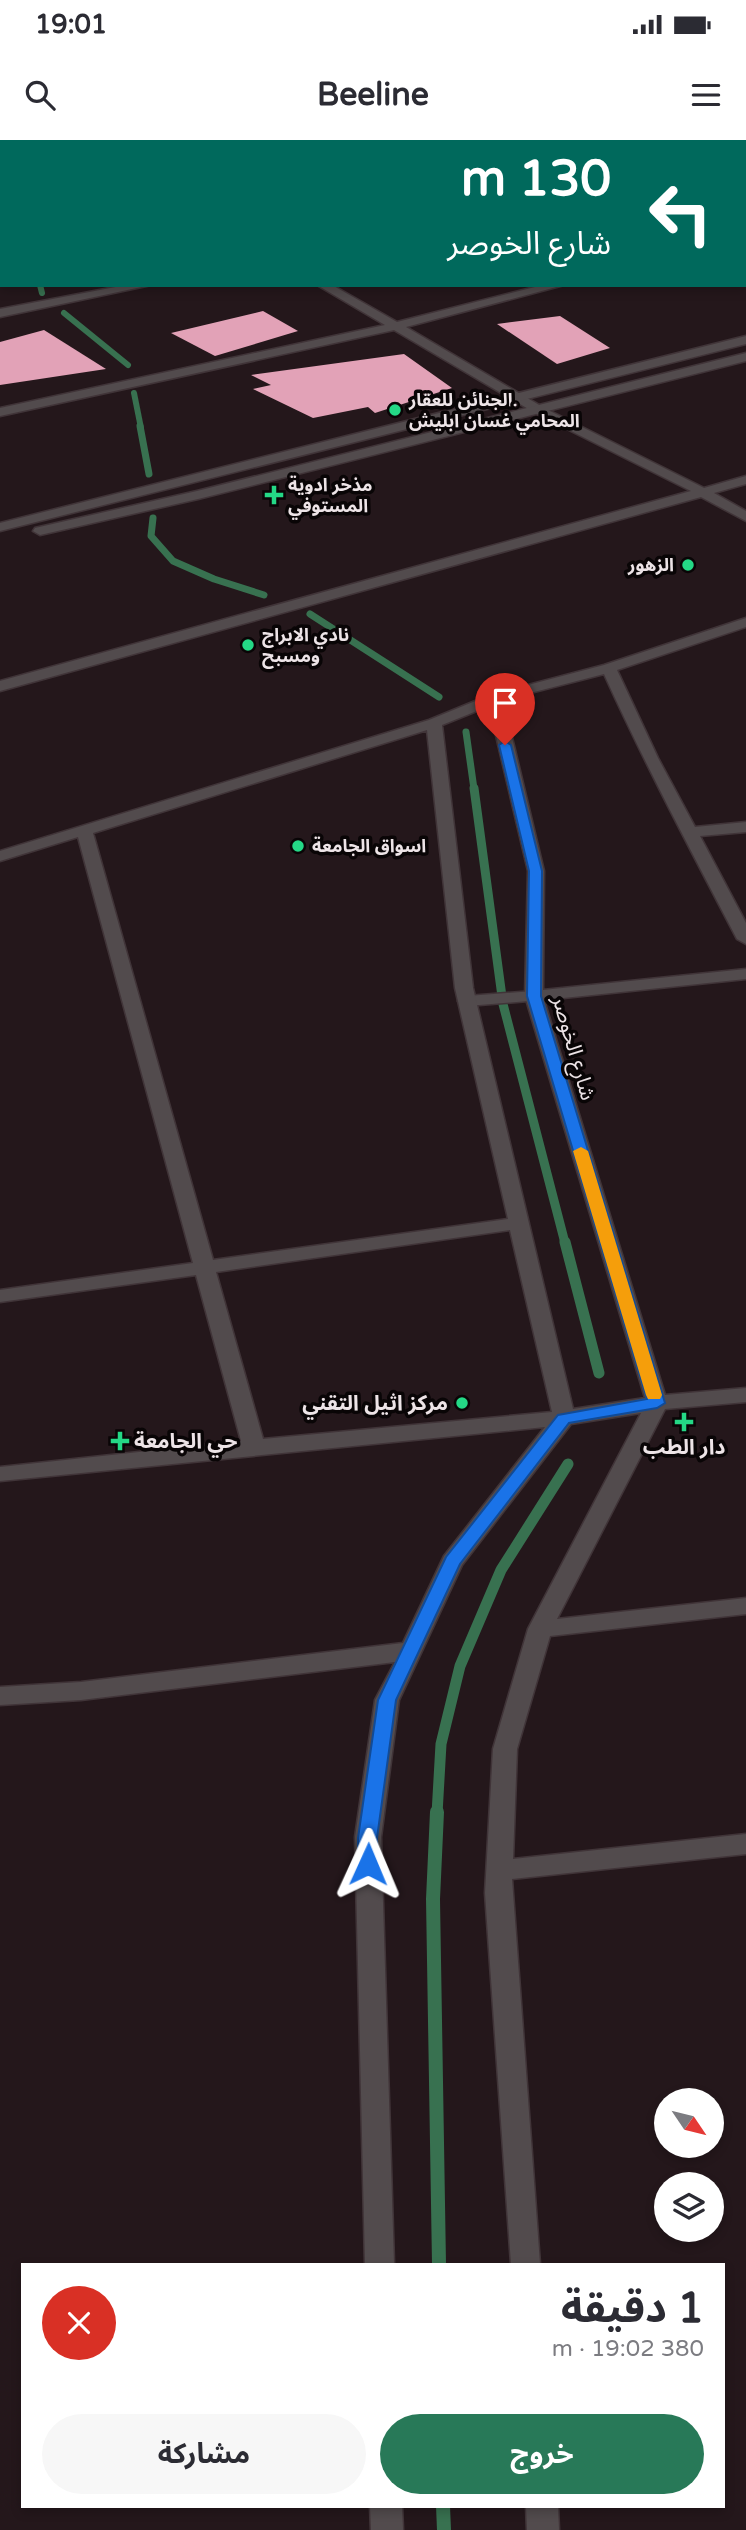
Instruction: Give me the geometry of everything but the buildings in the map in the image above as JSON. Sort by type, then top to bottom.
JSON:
[{"type":"street","points":[[0,313],[135,287]]},
{"type":"street","points":[[327,287],[514,397],[705,492],[746,517]]},
{"type":"street","points":[[0,412],[397,326],[550,287]]},
{"type":"street","points":[[0,527],[746,340]]},
{"type":"street","points":[[0,540],[198,495],[746,357]]},
{"type":"street","points":[[0,686],[746,480]]},
{"type":"street","points":[[0,856],[434,723],[495,698],[609,668],[746,622]]},
{"type":"street","points":[[609,668],[650,758],[746,939]]},
{"type":"street","name":"شارع الخوصر","points":[[495,698],[536,871],[534,996],[657,1403]]},
{"type":"street","points":[[434,723],[467,1001],[564,1418]]},
{"type":"street","points":[[689,832],[746,827]]},
{"type":"street","points":[[84,829],[254,1447]]},
{"type":"street","points":[[467,1001],[746,974]]},
{"type":"street","points":[[0,1296],[519,1223]]},
{"type":"street","points":[[0,1474],[564,1418],[657,1403],[746,1395]]},
{"type":"street","points":[[525,2263],[498,1893],[505,1749],[541,1629],[657,1403]]},
{"type":"street","points":[[379,2263],[368,1838],[387,1700],[452,1562],[564,1418]]},
{"type":"street","points":[[541,1629],[746,1606]]},
{"type":"street","points":[[0,1696],[81,1691],[412,1651]]},
{"type":"street","points":[[500,1870],[746,1844]]},
{"type":"street","points":[[386,2508],[387,2530]]},
{"type":"street","points":[[542,2508],[544,2530]]},
{"type":"waterway","points":[[40,287],[42,293]]},
{"type":"waterway","points":[[64,313],[128,365]]},
{"type":"waterway","points":[[134,393],[141,428]]},
{"type":"waterway","points":[[140,426],[149,474]]},
{"type":"waterway","points":[[153,518],[151,536],[173,561],[214,579],[264,595]]},
{"type":"waterway","points":[[310,614],[439,697]]},
{"type":"waterway","points":[[466,732],[474,789]]},
{"type":"waterway","points":[[474,788],[503,1004],[565,1243]]},
{"type":"waterway","points":[[565,1242],[599,1373]]},
{"type":"waterway","points":[[437,1814],[441,1744],[460,1666],[501,1570],[568,1464]]},
{"type":"waterway","points":[[437,1812],[433,1899],[439,2263]]},
{"type":"waterway","points":[[443,2508],[444,2530]]},
{"type":"slow traffic","points":[[581,1151],[654,1395]]},
{"type":"place","name":"الجنائن للعقار. المحامي غسان ابليش","points":[[395,410]]},
{"type":"place","name":"مذخر ادویة المستوفي","points":[[274,495]]},
{"type":"place","name":"الزهور","points":[[688,565]]},
{"type":"place","name":"نادي الابراج ومسبح","points":[[248,645]]},
{"type":"place","name":"اسواق الجامعة","points":[[298,846]]},
{"type":"place","name":"مركز اثيل التقني","points":[[462,1403]]},
{"type":"place","name":"دار الطب","points":[[684,1422]]},
{"type":"place","name":"حي الجامعة","points":[[120,1441]]},
{"type":"route","points":[[368,1864],[368,1838],[387,1700],[452,1562],[564,1418],[657,1403],[534,996],[536,871],[505,745]]}]
